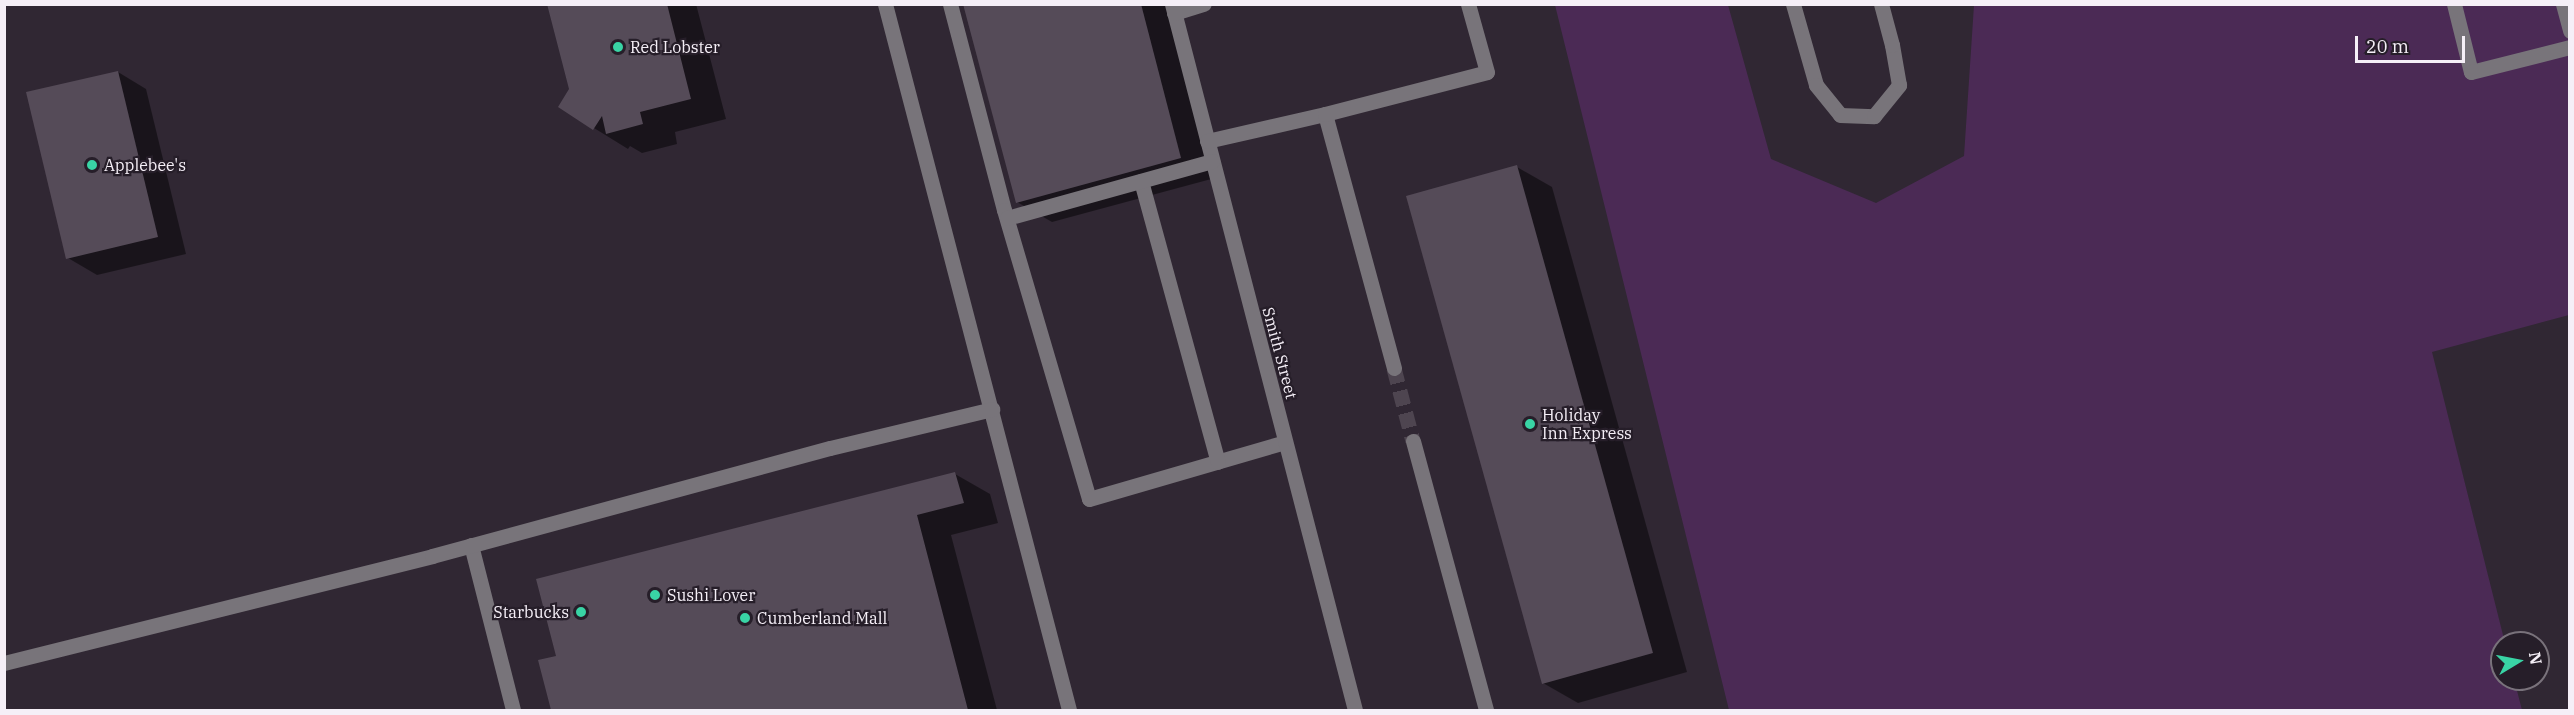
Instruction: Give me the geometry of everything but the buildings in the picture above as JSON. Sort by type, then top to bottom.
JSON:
[{"type":"street","points":[[885,4],[1069,711]]},
{"type":"street","points":[[950,4],[1007,218],[1089,499],[1285,442]]},
{"type":"street","points":[[1173,9],[1204,4]]},
{"type":"street","points":[[1207,141],[1325,114],[1487,72],[1468,4]]},
{"type":"street","points":[[1793,4],[1816,85],[1840,115],[1863,116],[1874,116],[1899,85],[1892,45],[1881,4]]},
{"type":"street","points":[[2454,4],[2471,72],[2570,48]]},
{"type":"street","points":[[2563,4],[2570,31]]},
{"type":"street","name":"Smith Street","points":[[1173,9],[1355,711]]},
{"type":"street","points":[[1325,114],[1394,368]]},
{"type":"street","points":[[1007,218],[1212,161]]},
{"type":"street","points":[[1141,181],[1218,462]]},
{"type":"street","points":[[4,663],[471,546],[830,448],[992,409]]},
{"type":"street","points":[[1413,441],[1486,711]]},
{"type":"street","points":[[471,546],[513,711]]},
{"type":"shaded area","points":[[1555,5],[1728,5],[1771,159],[1876,203],[1964,156],[1974,5],[2569,5],[2569,315],[2432,352],[2502,631],[2490,631],[2490,691],[2517,691],[2522,710],[1729,710]]},
{"type":"tunnel","points":[[1394,368],[1413,441]]},
{"type":"place","name":"Red Lobster","points":[[618,47]]},
{"type":"place","name":"Applebee's","points":[[92,165]]},
{"type":"place","name":"Holiday Inn Express","points":[[1530,424]]},
{"type":"place","name":"Sushi Lover","points":[[655,595]]},
{"type":"place","name":"Starbucks","points":[[581,612]]},
{"type":"place","name":"Cumberland Mall","points":[[745,618]]}]
